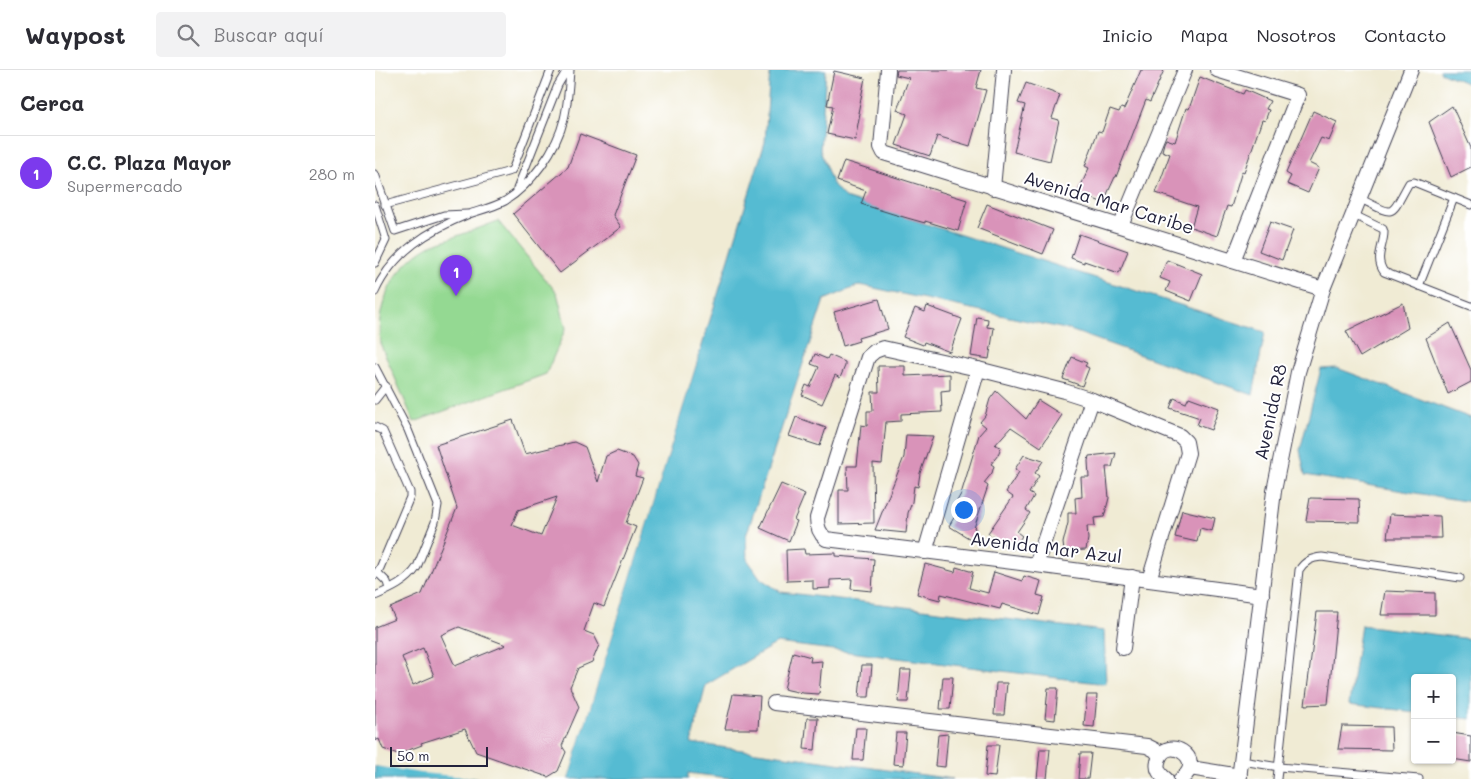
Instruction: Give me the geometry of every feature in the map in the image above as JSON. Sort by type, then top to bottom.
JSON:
[{"type":"street","name":"Avenida Mar Caribe","points":[[888,70],[881,147],[884,153],[1323,289]]},
{"type":"street","points":[[993,188],[1004,70]]},
{"type":"street","points":[[1121,225],[1185,70]]},
{"type":"street","points":[[1217,70],[1298,95],[1233,261]]},
{"type":"street","name":"Avenida R8","points":[[1240,778],[1274,491],[1298,372],[1323,289],[1411,70]]},
{"type":"street","name":"Avenida Mar Azul","points":[[978,369],[883,348],[875,351],[868,357],[817,518],[820,534],[825,539],[1262,595]]},
{"type":"street","points":[[925,552],[978,369],[1092,400],[1180,436],[1188,447],[1188,453],[1149,580]]},
{"type":"street","points":[[1036,565],[1092,400]]},
{"type":"street","points":[[1123,648],[1131,577]]},
{"type":"street","points":[[774,703],[1147,746],[1155,750],[1159,756]]},
{"type":"street","points":[[1165,779],[1159,772],[1157,764],[1159,756],[1172,748],[1186,754],[1189,760],[1186,774],[1240,778]]},
{"type":"lane","points":[[385,205],[511,171],[551,70]]},
{"type":"lane","points":[[515,194],[557,85],[568,70]]},
{"type":"lane","points":[[375,292],[384,273],[397,257],[435,230],[469,214],[503,202],[515,194],[549,155],[564,120],[568,70]]},
{"type":"lane","points":[[375,174],[395,231],[444,215],[469,214]]},
{"type":"lane","points":[[1359,198],[1388,212],[1393,211],[1409,183],[1414,182],[1471,205]]},
{"type":"lane","points":[[1419,286],[1454,198]]},
{"type":"lane","points":[[375,206],[379,226],[386,242],[375,263]]},
{"type":"lane","points":[[1352,214],[1383,229],[1379,258],[1384,272],[1470,303]]},
{"type":"lane","points":[[375,268],[384,273]]},
{"type":"lane","points":[[375,366],[408,430],[438,505],[435,522],[417,567],[407,579],[375,596]]},
{"type":"lane","points":[[375,400],[386,386]]},
{"type":"lane","points":[[375,427],[383,432],[410,492],[410,496],[376,574],[387,582],[389,589]]},
{"type":"lane","points":[[1277,779],[1299,570],[1303,563],[1312,558],[1322,557],[1459,578]]},
{"type":"lane","points":[[1242,761],[1419,779]]},
{"type":"green space","points":[[498,221],[557,293],[566,328],[546,374],[414,422],[380,343],[379,328],[384,300],[397,275],[417,254],[431,245]]},
{"type":"water","points":[[770,70],[826,70],[820,150],[832,183],[845,198],[1265,332],[1253,395],[1070,330],[860,285],[824,300],[746,536],[747,559],[761,579],[781,592],[1104,631],[1106,684],[777,643],[706,685],[691,743],[953,779],[738,779],[688,773],[688,779],[568,779],[765,142]]},
{"type":"water","points":[[1440,70],[1471,70],[1471,85],[1440,72]]},
{"type":"water","points":[[1337,368],[1471,418],[1471,502],[1305,475],[1300,450],[1321,369]]},
{"type":"water","points":[[1361,625],[1471,639],[1471,719],[1456,717],[1456,674],[1411,674],[1411,712],[1349,704]]},
{"type":"water","points":[[375,766],[487,779],[375,779]]},
{"type":"pier","points":[[694,360],[697,361],[568,779],[565,779]]},
{"type":"pier","points":[[375,764],[487,777],[489,779],[421,773],[375,766]]},
{"type":"building","points":[[897,70],[981,70],[976,88],[986,90],[970,146],[937,136],[930,156],[896,145],[907,114],[897,110],[909,78],[896,75]]},
{"type":"building","points":[[1141,70],[1164,70],[1150,102],[1146,100],[1116,177],[1103,203],[1078,192],[1089,168],[1085,166],[1098,131],[1102,132],[1110,109],[1119,112],[1121,108],[1124,109]]},
{"type":"building","points":[[834,71],[865,78],[855,140],[827,134],[833,106],[827,105]]},
{"type":"building","points":[[1200,77],[1243,94],[1245,90],[1270,101],[1266,109],[1269,110],[1265,121],[1262,120],[1244,172],[1242,171],[1231,207],[1227,206],[1217,236],[1191,227],[1197,207],[1156,193],[1170,154],[1162,151],[1164,143],[1166,139],[1175,142],[1186,108],[1189,109]]},
{"type":"building","points":[[1026,83],[1060,95],[1052,118],[1059,120],[1050,161],[1014,152],[1025,105],[1018,103]]},
{"type":"building","points":[[1452,106],[1471,148],[1471,167],[1451,177],[1429,122]]},
{"type":"building","points":[[1313,111],[1337,122],[1329,141],[1321,138],[1309,163],[1319,168],[1308,193],[1287,184],[1291,176],[1286,173]]},
{"type":"building","points":[[580,134],[636,155],[613,215],[621,227],[560,273],[513,214],[568,167]]},
{"type":"building","points":[[844,161],[967,200],[958,231],[861,204],[866,191],[837,181]]},
{"type":"building","points":[[987,204],[1053,230],[1043,254],[977,228]]},
{"type":"building","points":[[1270,222],[1293,230],[1282,260],[1259,251]]},
{"type":"building","points":[[1079,234],[1128,251],[1119,273],[1071,258]]},
{"type":"building","points":[[1167,260],[1202,274],[1191,301],[1166,291],[1170,282],[1160,278]]},
{"type":"building","points":[[879,299],[888,329],[858,338],[859,341],[843,346],[834,312]]},
{"type":"building","points":[[1403,303],[1408,328],[1360,357],[1346,331]]},
{"type":"building","points":[[927,306],[962,319],[950,352],[924,342],[923,345],[903,337],[915,308],[925,312]]},
{"type":"building","points":[[977,317],[988,319],[987,327],[994,328],[989,359],[971,356]]},
{"type":"building","points":[[1450,323],[1471,370],[1471,382],[1448,394],[1426,338]]},
{"type":"building","points":[[815,354],[827,359],[829,355],[845,362],[840,378],[835,375],[822,404],[802,395],[806,385],[810,387],[819,367],[811,364]]},
{"type":"building","points":[[1072,357],[1087,363],[1085,366],[1089,368],[1082,386],[1063,379]]},
{"type":"building","points":[[878,366],[905,366],[905,376],[950,374],[950,390],[941,391],[942,412],[901,414],[901,421],[886,422],[882,464],[873,463],[874,523],[839,524],[839,490],[848,490],[847,466],[857,466],[861,425],[867,426],[867,411],[873,411],[872,392],[879,392]]},
{"type":"building","points":[[996,391],[1026,419],[1038,400],[1062,415],[1041,447],[1011,427],[995,445],[1001,447],[991,464],[994,466],[992,473],[984,483],[988,486],[972,540],[949,526],[962,504],[957,501],[961,494],[979,435],[986,427],[980,422],[985,416],[990,399]]},
{"type":"building","points":[[1189,397],[1219,408],[1211,430],[1197,425],[1200,418],[1170,408],[1174,398],[1186,403]]},
{"type":"building","points":[[796,417],[826,428],[820,446],[789,436]]},
{"type":"building","points":[[513,420],[525,454],[574,442],[585,447],[598,482],[606,456],[617,451],[633,457],[638,465],[635,476],[643,478],[626,523],[636,527],[604,607],[594,603],[584,631],[594,635],[599,645],[592,662],[578,668],[570,687],[579,707],[562,746],[566,752],[558,771],[548,777],[476,752],[465,729],[421,743],[422,745],[398,754],[383,749],[379,739],[375,741],[375,627],[395,619],[390,608],[422,594],[457,508],[436,445]],"holes":[[[557,497],[541,536],[512,525],[518,510]],[[459,627],[506,645],[455,666],[441,635]],[[423,648],[434,676],[413,685],[402,657]]]},
{"type":"building","points":[[906,435],[933,436],[920,473],[918,487],[914,486],[906,533],[875,530],[904,457]]},
{"type":"building","points":[[1116,453],[1112,467],[1106,467],[1109,498],[1104,517],[1094,518],[1095,526],[1087,526],[1088,539],[1086,550],[1064,551],[1063,543],[1068,523],[1068,513],[1076,513],[1075,498],[1082,497],[1081,477],[1089,477],[1089,456]]},
{"type":"building","points":[[1024,455],[1043,461],[1035,473],[1039,476],[1029,493],[1034,496],[1026,510],[1030,513],[1017,532],[1022,536],[1012,550],[988,533],[1013,497],[1006,492],[1019,472],[1015,469]]},
{"type":"building","points":[[781,484],[805,494],[794,520],[797,521],[789,541],[760,528]]},
{"type":"building","points":[[1310,498],[1359,499],[1360,522],[1306,521]]},
{"type":"building","points":[[1182,510],[1215,518],[1212,531],[1200,528],[1197,542],[1175,537]]},
{"type":"building","points":[[1390,514],[1440,516],[1441,538],[1387,538]]},
{"type":"building","points":[[804,549],[805,554],[836,553],[836,556],[874,559],[872,591],[851,589],[852,579],[830,580],[830,588],[813,589],[813,580],[787,581],[786,550]]},
{"type":"building","points":[[925,564],[955,572],[956,567],[973,572],[969,588],[988,593],[994,572],[1022,581],[1024,576],[1041,581],[1037,595],[1044,597],[1039,615],[1002,604],[1000,609],[941,594],[940,600],[917,594]]},
{"type":"building","points":[[1385,591],[1435,593],[1435,615],[1381,615]]},
{"type":"building","points":[[1317,612],[1337,612],[1328,704],[1305,705]]},
{"type":"building","points":[[793,652],[811,657],[810,662],[822,661],[819,694],[784,689]]},
{"type":"building","points":[[862,665],[872,665],[869,697],[859,697]]},
{"type":"building","points":[[901,670],[911,670],[908,702],[898,702]]},
{"type":"building","points":[[943,677],[953,677],[950,709],[940,709]]},
{"type":"building","points":[[996,683],[1007,683],[1004,715],[994,715]]},
{"type":"building","points":[[1048,688],[1058,688],[1055,720],[1045,719]]},
{"type":"building","points":[[733,694],[760,696],[758,729],[725,729]]},
{"type":"building","points":[[1087,695],[1097,695],[1094,727],[1084,726]]},
{"type":"building","points":[[807,718],[818,718],[815,750],[804,749]]},
{"type":"building","points":[[1342,726],[1391,727],[1392,750],[1338,749]]},
{"type":"building","points":[[856,728],[866,728],[863,760],[853,760]]},
{"type":"building","points":[[896,733],[906,733],[903,765],[893,764]]},
{"type":"building","points":[[948,734],[945,767],[935,766],[938,735]]},
{"type":"building","points":[[1456,734],[1471,736],[1471,762],[1456,760]]},
{"type":"building","points":[[988,745],[999,745],[995,777],[985,776]]},
{"type":"building","points":[[1040,749],[1050,749],[1047,779],[1037,779]]},
{"type":"building","points":[[1080,753],[1091,753],[1088,779],[1078,779]]},
{"type":"place","name":"C.C. Plaza Mayor","points":[[456,296]]}]
